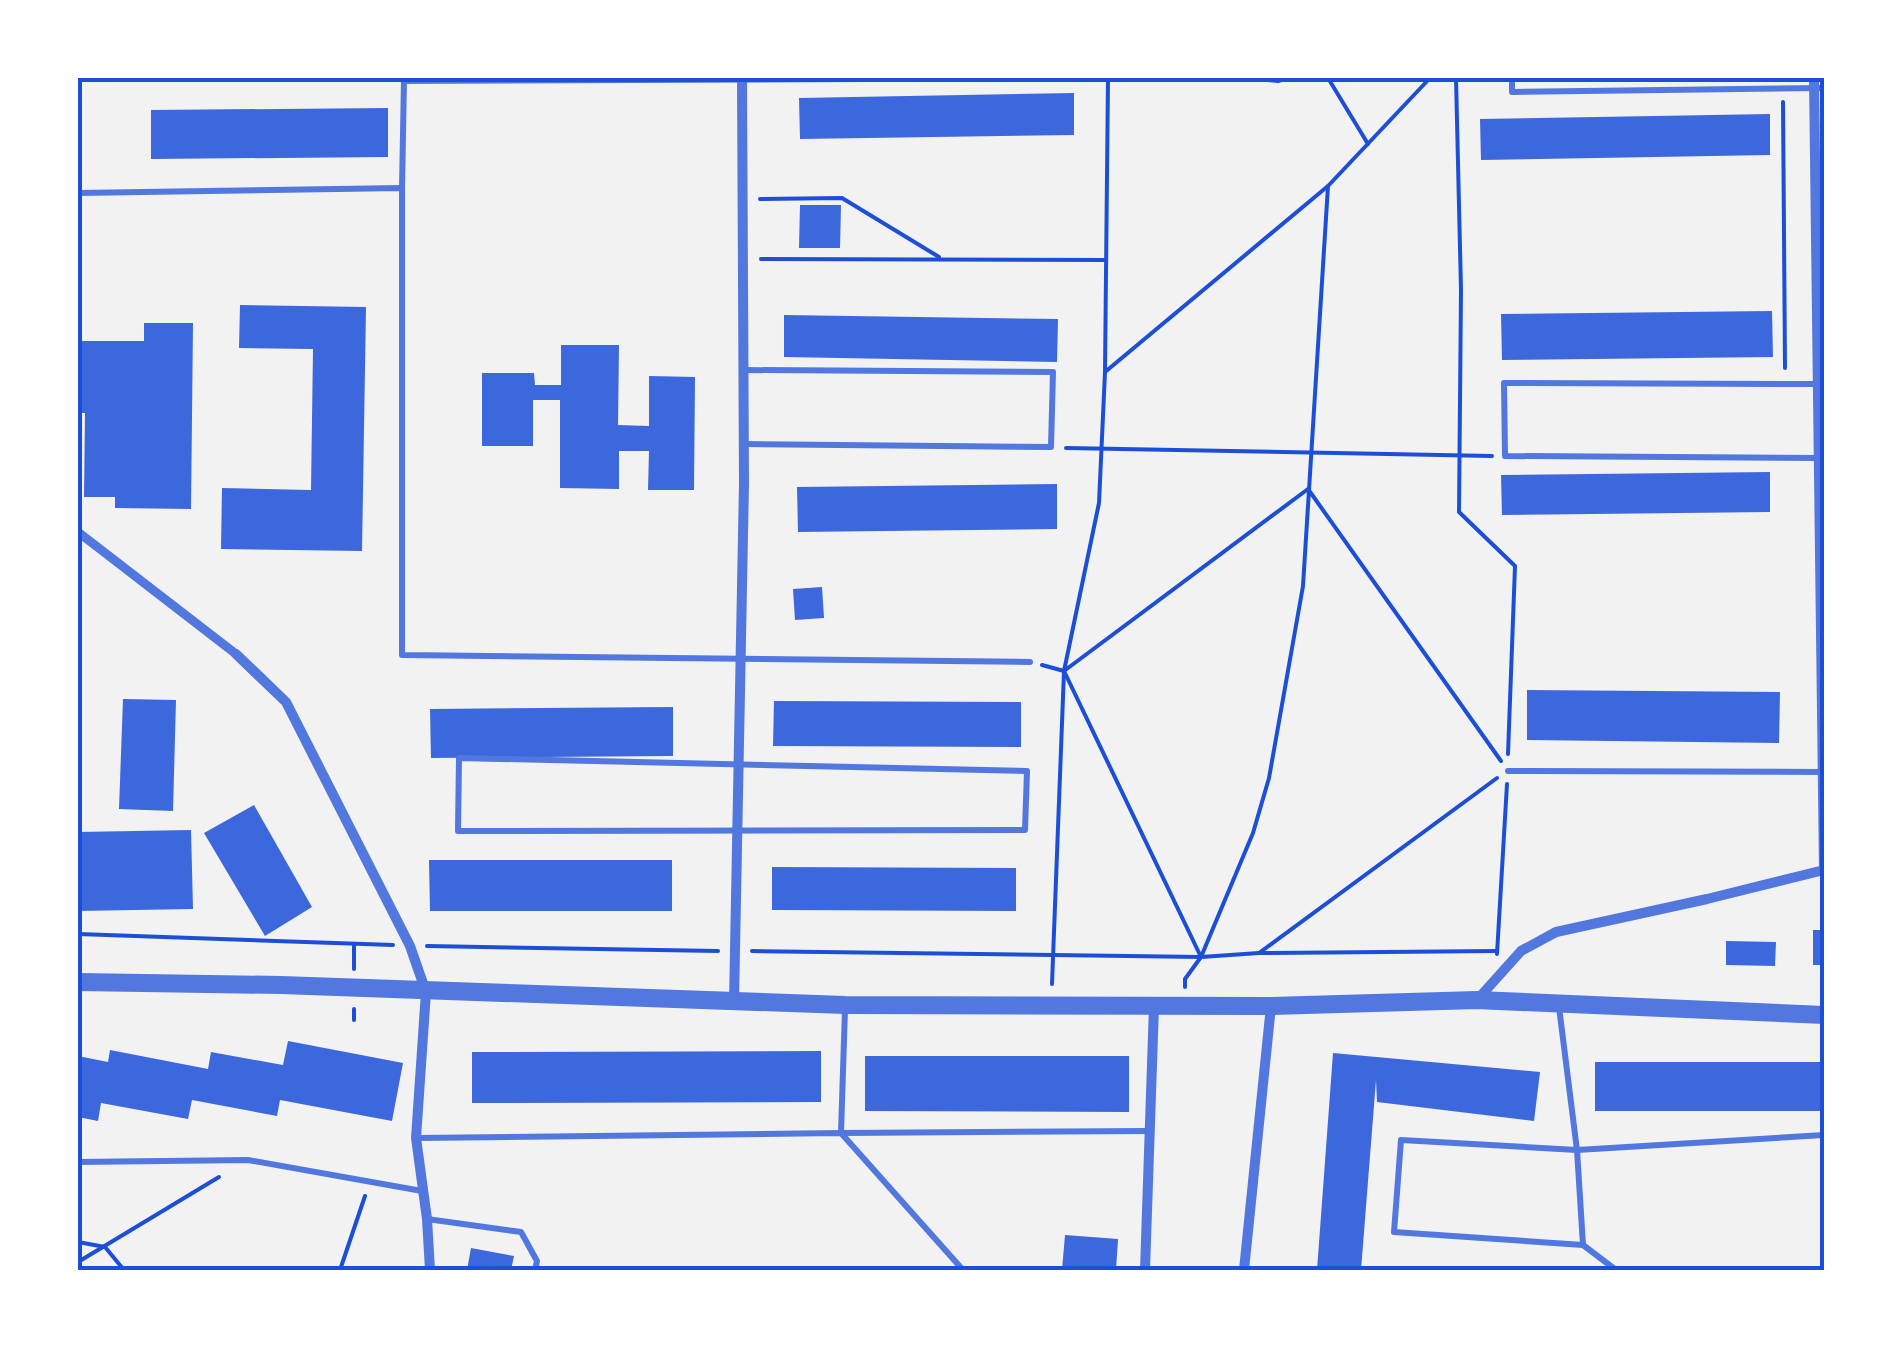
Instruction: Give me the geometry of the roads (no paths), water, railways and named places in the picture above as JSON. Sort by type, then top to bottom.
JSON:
[{"type":"street","points":[[734,1003],[744,444],[742,78]]},
{"type":"street","points":[[1477,1000],[1522,951],[1556,932],[1824,870],[1816,384],[1817,84]]},
{"type":"street","points":[[78,532],[236,654],[286,702],[410,946],[426,992],[416,1138],[430,1270]]},
{"type":"street","points":[[78,982],[300,986],[734,1003],[1271,1006],[1477,1000],[1824,1014]]},
{"type":"street","points":[[1145,1270],[1154,1006]]},
{"type":"street","points":[[1244,1270],[1271,1006]]},
{"type":"lane","points":[[1030,662],[402,655],[404,79],[1070,78]]},
{"type":"lane","points":[[1512,78],[1512,92],[1783,88],[1817,84]]},
{"type":"lane","points":[[78,193],[402,188]]},
{"type":"lane","points":[[743,370],[1053,372],[1052,447],[744,444]]},
{"type":"lane","points":[[1816,384],[1504,383],[1505,456],[1818,458]]},
{"type":"lane","points":[[459,758],[739,764],[1027,771],[1025,830],[458,831],[459,758]]},
{"type":"lane","points":[[1508,771],[1824,772]]},
{"type":"lane","points":[[1558,1003],[1577,1150],[1583,1245]]},
{"type":"lane","points":[[845,1005],[841,1134],[962,1270]]},
{"type":"lane","points":[[416,1138],[1150,1131]]},
{"type":"lane","points":[[1616,1270],[1583,1245],[1394,1232],[1401,1140],[1577,1150],[1824,1135]]},
{"type":"lane","points":[[78,1162],[248,1160],[423,1191]]},
{"type":"lane","points":[[427,1219],[521,1232],[537,1261],[535,1270]]}]
